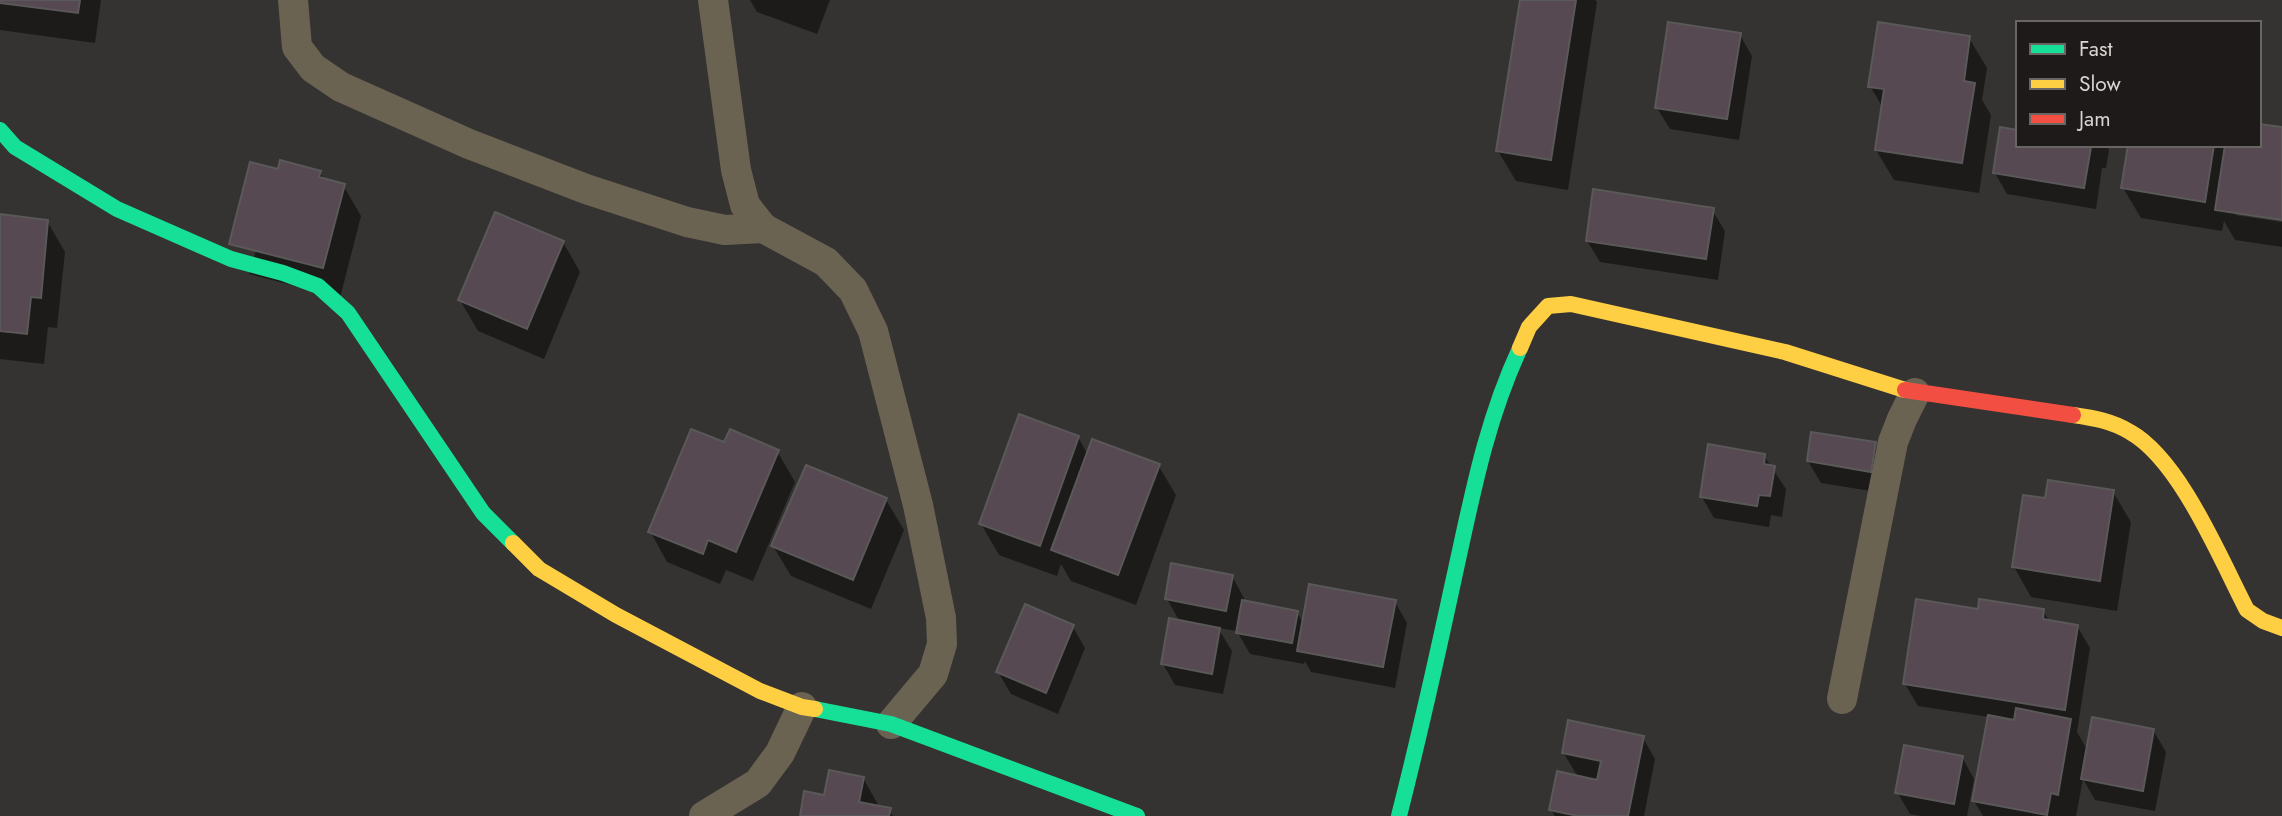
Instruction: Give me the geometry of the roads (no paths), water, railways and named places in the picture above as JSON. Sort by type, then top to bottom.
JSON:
[{"type":"street","points":[[293,0],[297,47],[313,68],[341,87],[469,144],[586,189],[687,222],[725,230],[763,228]]},
{"type":"street","points":[[713,0],[736,170],[745,205],[763,228],[826,262],[853,289],[873,331],[918,505],[942,618],[942,644],[933,674],[891,724]]},
{"type":"street","points":[[0,131],[15,147],[117,209],[231,259],[318,286],[348,313],[483,513],[539,569],[616,615],[760,691],[802,706],[891,724],[1085,806],[1137,816]]},
{"type":"street","points":[[1399,816],[1425,712],[1484,442],[1501,389],[1529,327],[1548,306],[1571,304],[1785,352],[1916,393],[2102,419],[2131,432],[2154,449],[2182,485],[2248,610],[2263,621],[2282,628]]},
{"type":"street","points":[[1842,699],[1893,442],[1916,393]]},
{"type":"street","points":[[704,816],[758,783],[780,753],[802,706]]}]
